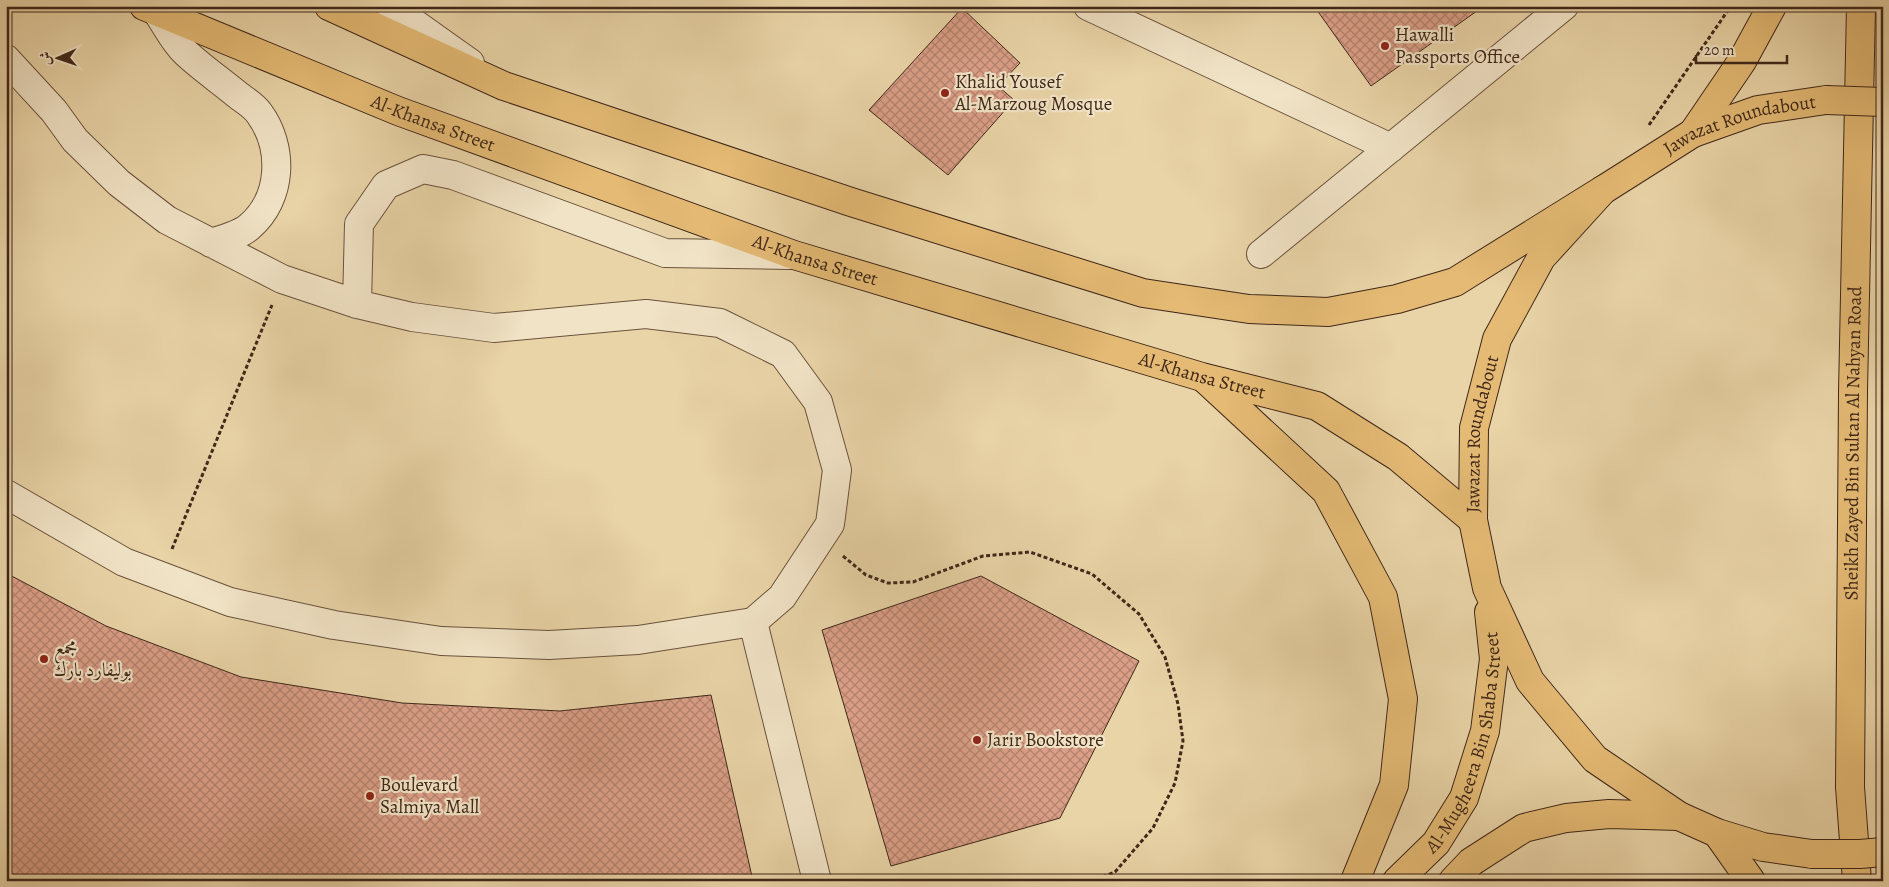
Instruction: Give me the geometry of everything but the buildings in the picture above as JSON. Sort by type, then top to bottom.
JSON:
[{"type":"main road","points":[[329,6],[504,86],[850,202],[1143,293],[1249,309],[1328,312],[1397,299],[1455,282],[1603,190]]},
{"type":"main road","points":[[1693,133],[1742,61],[1772,6]]},
{"type":"main road","name":"Sheikh Zayed Bin Sultan Al Nahyan Road","points":[[1857,881],[1850,777],[1853,382],[1861,6]]},
{"type":"main road","name":"Al-Khansa Street","points":[[151,9],[398,111],[794,255],[1202,377],[1317,406],[1398,457],[1473,520]]},
{"type":"main road","name":"Jawazat Roundabout","points":[[1883,102],[1826,100],[1758,110],[1693,133],[1603,190],[1540,258],[1497,339],[1474,428],[1473,520],[1487,588],[1530,681],[1595,759],[1679,816],[1717,833],[1763,846],[1812,854],[1883,852]]},
{"type":"main road","points":[[1202,377],[1326,491],[1384,597],[1403,699],[1394,785],[1355,881]]},
{"type":"main road","name":"Al-Mugheera Bin Shaba Street","points":[[1397,881],[1436,843],[1464,798],[1485,731],[1494,659],[1487,588]]},
{"type":"main road","points":[[1453,881],[1471,862],[1524,828],[1566,818],[1609,814],[1679,816]]},
{"type":"main road","points":[[1717,833],[1751,881]]},
{"type":"lane","points":[[390,6],[504,86]]},
{"type":"lane","points":[[1088,6],[1391,148]]},
{"type":"lane","points":[[1261,254],[1564,6]]},
{"type":"lane","points":[[151,9],[184,52],[258,110],[268,126],[274,143],[277,162],[276,180],[270,198],[261,214],[248,228],[211,243]]},
{"type":"lane","points":[[6,60],[54,111],[75,140],[119,183],[167,220],[282,279],[357,304],[412,317],[494,328],[646,314],[720,323],[782,354],[818,402],[837,470],[830,524],[782,597],[754,622],[638,640],[549,645],[441,642],[334,625],[236,604],[124,562],[6,494]]},
{"type":"lane","points":[[357,304],[359,224],[386,185],[423,170],[453,176],[665,253],[794,255]]},
{"type":"lane","points":[[754,622],[817,881]]},
{"type":"path","points":[[1649,125],[1731,6]]},
{"type":"path","points":[[160,576],[282,279]]},
{"type":"path","points":[[822,537],[866,575],[888,583],[913,582],[983,556],[1030,552],[1092,574],[1140,614],[1165,657],[1178,704],[1183,741],[1175,783],[1153,828],[1114,872],[1092,881]]},
{"type":"place","name":"Hawalli Passports Office","points":[[1385,46]]},
{"type":"place","name":"Khalid Yousef Al-Marzoug Mosque","points":[[945,93]]},
{"type":"place","name":"مجمع بوليفارد بارك","points":[[44,659]]},
{"type":"place","name":"Jarir Bookstore","points":[[977,740]]},
{"type":"place","name":"Boulevard Salmiya Mall","points":[[370,796]]}]
